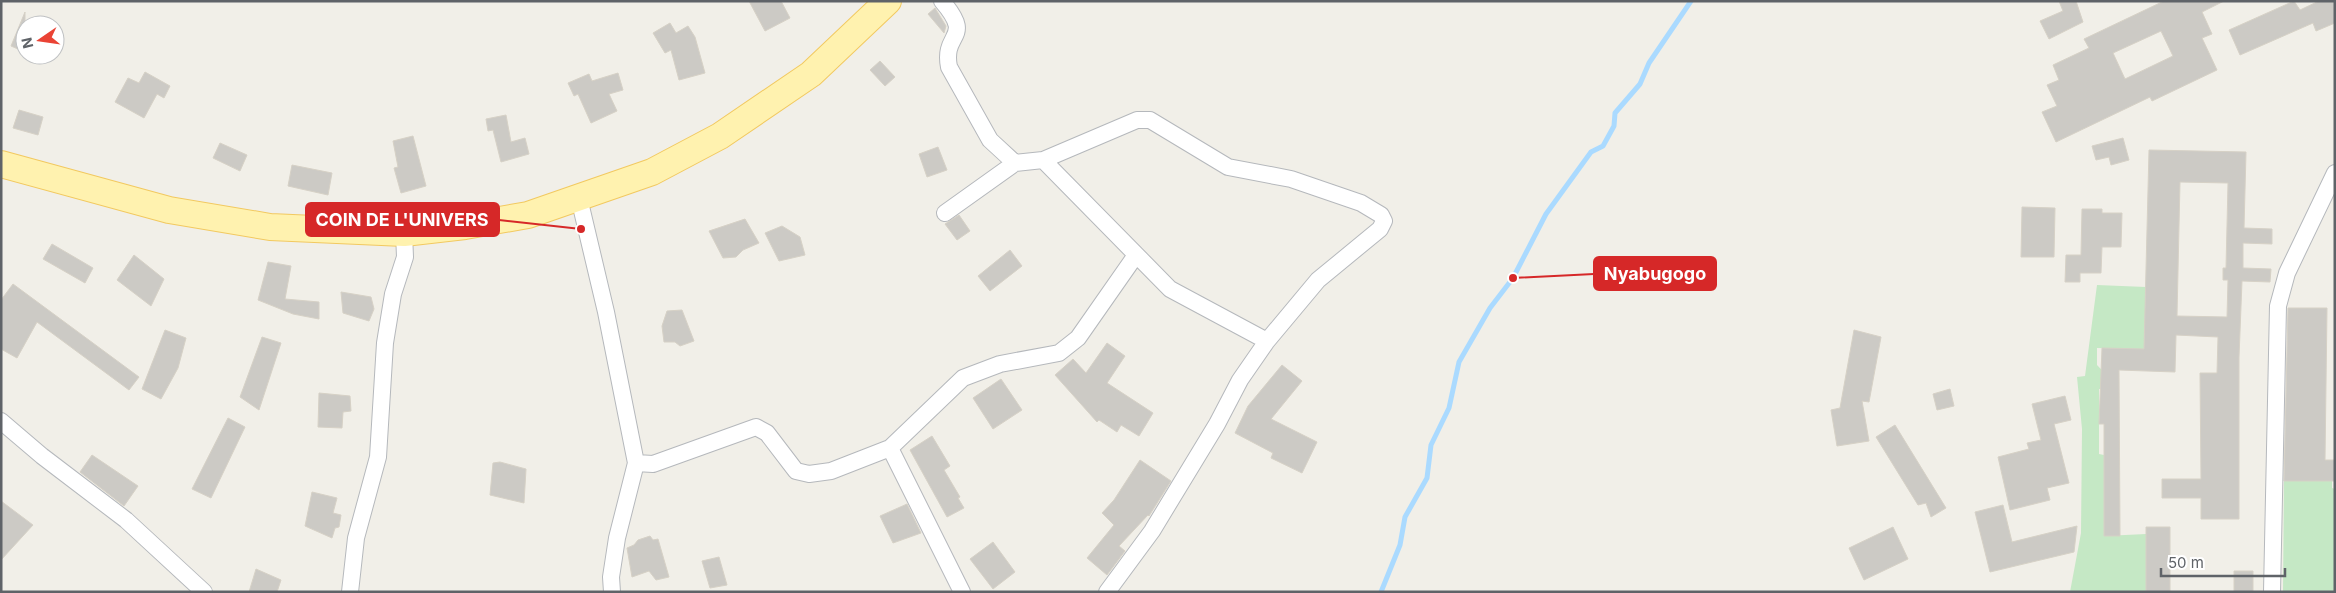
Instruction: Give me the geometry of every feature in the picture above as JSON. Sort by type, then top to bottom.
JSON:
[{"type":"main road","points":[[1,164],[170,210],[270,227],[404,233],[465,226],[528,215],[652,172],[720,136],[811,74],[888,1]]},
{"type":"street","points":[[942,1],[955,17],[958,24],[957,34],[946,56],[949,67],[990,140],[1015,163]]},
{"type":"street","points":[[944,214],[1015,163],[1043,160],[1137,120],[1150,120],[1228,168],[1291,179],[1361,203],[1381,215],[1384,221],[1380,229],[1318,280],[1267,341],[1240,380],[1217,424],[1152,531],[1107,592]]},
{"type":"street","points":[[1043,160],[1170,289],[1267,341]]},
{"type":"street","points":[[2272,592],[2278,306],[2287,274],[2335,173]]},
{"type":"street","points":[[579,198],[606,312],[636,463],[617,538],[612,592]]},
{"type":"street","points":[[350,592],[356,538],[378,457],[388,314],[405,257],[404,233]]},
{"type":"street","points":[[636,463],[653,464],[756,427],[767,433],[796,471],[809,474],[830,471],[890,448],[963,378],[1000,364],[1059,353],[1078,338],[1136,254]]},
{"type":"street","points":[[1,421],[42,456],[126,520],[204,592]]},
{"type":"street","points":[[890,448],[962,592]]},
{"type":"green space","points":[[2097,285],[2146,287],[2144,366],[2137,349],[2097,348],[2097,365],[2119,388],[2099,389],[2099,454],[2104,455],[2104,536],[2146,534],[2146,592],[2070,592],[2081,533],[2082,429],[2077,377],[2085,376]]},
{"type":"green space","points":[[2284,481],[2332,481],[2332,488],[2335,489],[2335,592],[2283,592]]},
{"type":"building","points":[[749,1],[781,1],[790,18],[765,31]]},
{"type":"building","points":[[2059,1],[2076,1],[2083,22],[2049,39],[2040,21],[2063,11]]},
{"type":"building","points":[[2164,1],[2224,1],[2202,12],[2212,34],[2202,38],[2217,70],[2152,101],[2150,97],[2056,142],[2042,112],[2057,106],[2047,85],[2059,80],[2053,65],[2089,48],[2084,39]],"holes":[[[2161,31],[2173,56],[2125,79],[2113,53]]]},
{"type":"building","points":[[2294,1],[2300,10],[2319,1],[2335,1],[2335,23],[2316,31],[2313,23],[2240,55],[2229,30]]},
{"type":"building","points":[[935,8],[946,26],[944,33],[928,14]]},
{"type":"building","points":[[670,23],[676,33],[688,26],[695,37],[705,73],[679,80],[671,50],[665,53],[653,33]]},
{"type":"building","points":[[15,36],[15,48],[11,46]]},
{"type":"building","points":[[880,61],[895,77],[885,86],[870,70]]},
{"type":"building","points":[[145,72],[170,86],[164,98],[157,94],[144,118],[115,102],[128,78],[139,83]]},
{"type":"building","points":[[618,73],[623,90],[609,94],[617,111],[591,123],[578,94],[574,96],[568,83],[589,74],[592,81]]},
{"type":"building","points":[[19,110],[43,117],[38,135],[13,128]]},
{"type":"building","points":[[506,115],[511,142],[525,138],[529,154],[501,162],[493,130],[488,131],[486,119]]},
{"type":"building","points":[[413,136],[426,186],[401,193],[394,168],[398,167],[393,141]]},
{"type":"building","points":[[2123,138],[2129,160],[2111,165],[2109,157],[2096,160],[2092,146]]},
{"type":"building","points":[[220,143],[247,155],[240,171],[213,158]]},
{"type":"building","points":[[938,147],[947,170],[927,177],[919,154]]},
{"type":"building","points":[[2149,150],[2246,152],[2244,228],[2272,229],[2272,244],[2243,243],[2243,268],[2271,269],[2270,282],[2242,281],[2239,357],[2239,519],[2201,519],[2201,498],[2162,498],[2162,479],[2201,479],[2200,373],[2217,373],[2218,337],[2176,335],[2175,372],[2119,370],[2120,536],[2104,536],[2104,424],[2099,424],[2102,348],[2144,349]],"holes":[[[2180,182],[2228,183],[2226,268],[2223,268],[2223,280],[2228,280],[2227,317],[2177,316]]]},
{"type":"building","points":[[292,165],[332,173],[328,195],[288,186]]},
{"type":"building","points":[[2022,207],[2055,208],[2054,257],[2021,257]]},
{"type":"building","points":[[2082,209],[2102,209],[2102,213],[2122,213],[2121,247],[2102,247],[2101,273],[2080,273],[2080,282],[2065,282],[2066,255],[2081,255]]},
{"type":"building","points":[[959,215],[970,231],[957,240],[945,224]]},
{"type":"building","points":[[745,219],[759,243],[743,250],[736,257],[723,258],[709,231]]},
{"type":"building","points":[[782,226],[800,237],[805,255],[779,261],[765,233]]},
{"type":"building","points":[[52,244],[93,268],[85,283],[43,259]]},
{"type":"building","points":[[1010,250],[1022,266],[990,291],[978,276]]},
{"type":"building","points":[[134,255],[164,279],[151,306],[117,280]]},
{"type":"building","points":[[268,262],[291,266],[285,299],[319,302],[319,319],[293,314],[258,300]]},
{"type":"building","points":[[13,284],[139,377],[129,390],[37,322],[17,358],[1,349],[1,300]]},
{"type":"building","points":[[341,292],[371,297],[374,309],[369,321],[343,313]]},
{"type":"building","points":[[2288,308],[2327,308],[2325,460],[2335,460],[2335,481],[2284,481]]},
{"type":"building","points":[[682,310],[694,341],[680,346],[675,342],[664,342],[662,326],[667,311]]},
{"type":"building","points":[[165,330],[186,338],[178,368],[161,399],[142,389]]},
{"type":"building","points":[[1854,330],[1881,337],[1869,402],[1862,401],[1869,441],[1837,446],[1831,410],[1840,408]]},
{"type":"building","points":[[262,337],[281,343],[259,410],[240,397]]},
{"type":"building","points":[[1107,343],[1125,356],[1107,383],[1153,413],[1139,436],[1121,425],[1117,432],[1099,420],[1097,422],[1055,375],[1073,359],[1086,373]]},
{"type":"building","points":[[1282,365],[1302,381],[1271,419],[1317,442],[1302,473],[1271,458],[1273,453],[1235,433],[1248,406]]},
{"type":"building","points":[[1001,379],[1022,410],[993,429],[973,398]]},
{"type":"building","points":[[1950,389],[1954,406],[1937,410],[1933,394]]},
{"type":"building","points":[[319,393],[350,396],[351,411],[343,412],[342,428],[318,427]]},
{"type":"building","points":[[2065,396],[2071,420],[2054,424],[2069,483],[2047,488],[2050,500],[2010,510],[1998,457],[2029,449],[2027,443],[2041,440],[2032,404]]},
{"type":"building","points":[[228,418],[245,427],[211,498],[192,489]]},
{"type":"building","points":[[1895,425],[1946,508],[1931,517],[1926,503],[1918,505],[1876,437]]},
{"type":"building","points":[[932,436],[950,466],[944,470],[960,497],[958,498],[964,508],[947,517],[910,450]]},
{"type":"building","points":[[92,455],[138,486],[124,506],[80,472]]},
{"type":"building","points":[[1140,460],[1171,481],[1149,516],[1119,546],[1125,551],[1107,575],[1087,558],[1114,525],[1102,513],[1114,500]]},
{"type":"building","points":[[500,462],[526,469],[524,503],[490,495],[493,463]]},
{"type":"building","points":[[312,492],[337,498],[333,513],[341,515],[339,527],[335,528],[332,538],[305,526]]},
{"type":"building","points":[[1,501],[33,525],[1,560]]},
{"type":"building","points":[[907,504],[921,533],[893,543],[880,516]]},
{"type":"building","points":[[2003,505],[2012,542],[2077,526],[2074,552],[1990,572],[1975,512]]},
{"type":"building","points":[[1893,527],[1908,559],[1864,580],[1849,548]]},
{"type":"building","points":[[2146,527],[2170,527],[2170,592],[2146,592]]},
{"type":"building","points":[[650,536],[653,540],[658,539],[669,577],[656,580],[649,571],[632,577],[627,548],[634,545],[638,540]]},
{"type":"building","points":[[993,542],[1015,572],[993,589],[970,559]]},
{"type":"building","points":[[719,557],[727,585],[710,588],[702,561]]},
{"type":"building","points":[[256,569],[281,580],[277,592],[249,592]]},
{"type":"building","points":[[2234,571],[2253,571],[2253,592],[2234,592]]},
{"type":"waterway","points":[[1381,592],[1400,545],[1405,517],[1427,478],[1431,445],[1449,408],[1459,362],[1490,308],[1513,278],[1546,214],[1591,152],[1603,146],[1614,126],[1615,113],[1640,84],[1649,63],[1691,1]]},
{"type":"place","name":"COIN DE L'UNIVERS","points":[[581,229]]},
{"type":"place","name":"Nyabugogo","points":[[1513,278]]}]
